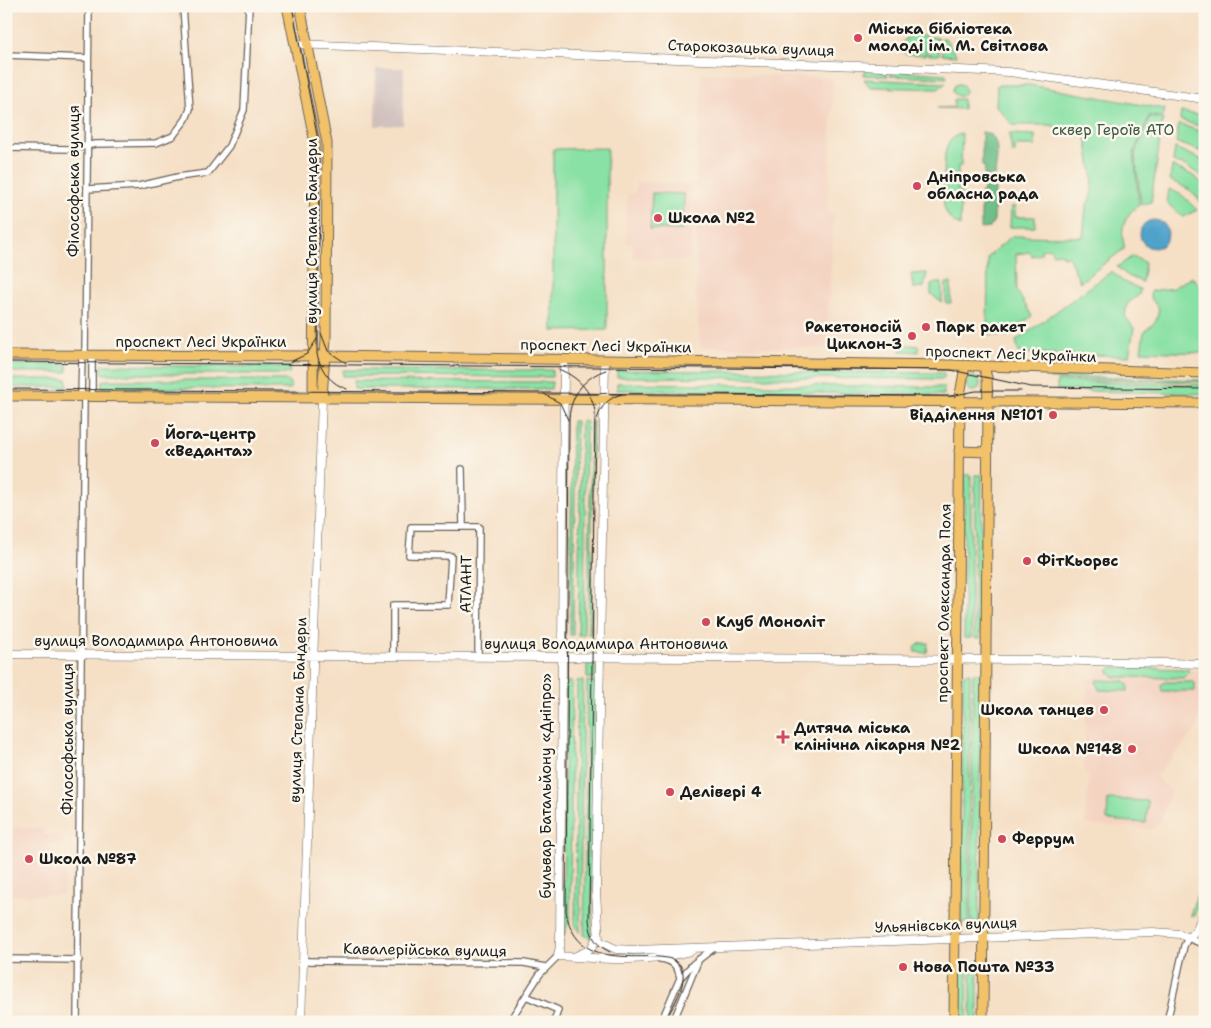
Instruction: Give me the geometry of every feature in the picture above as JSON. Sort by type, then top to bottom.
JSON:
[{"type":"main road","name":"вулиця Степана Бандери","points":[[287,6],[315,143],[313,391],[322,398]]},
{"type":"main road","name":"вулиця Степана Бандери","points":[[300,6],[327,143],[326,338],[322,398]]},
{"type":"main road","points":[[292,356],[306,349],[313,337]]},
{"type":"main road","points":[[326,338],[331,347],[338,353],[353,357]]},
{"type":"main road","name":"проспект Лесі Українки","points":[[6,355],[325,356],[605,360],[965,366],[1205,373]]},
{"type":"main road","name":"проспект Олександра Поля","points":[[954,1022],[960,383],[965,366]]},
{"type":"main road","points":[[983,1022],[988,452],[987,378],[984,367]]},
{"type":"main road","points":[[6,396],[1205,404]]},
{"type":"main road","points":[[960,451],[988,452]]},
{"type":"street","name":"Філософська вулиця","points":[[78,1022],[89,6]]},
{"type":"street","points":[[6,148],[72,149],[95,144],[156,143],[173,136],[186,119],[190,109],[182,6]]},
{"type":"street","points":[[87,189],[138,186],[178,177],[208,174],[229,146],[244,110],[249,6]]},
{"type":"street","name":"Старокозацька вулиця","points":[[295,44],[1000,72],[1205,99]]},
{"type":"street","points":[[6,55],[87,58]]},
{"type":"street","name":"Філософська вулиця","points":[[86,356],[86,397]]},
{"type":"street","name":"бульвар Батальйону «Дніпро»","points":[[558,956],[560,946],[560,657],[564,360]]},
{"type":"street","points":[[574,957],[590,949],[598,939],[596,883],[605,360]]},
{"type":"street","name":"вулиця Степана Бандери","points":[[301,1022],[322,398]]},
{"type":"street","points":[[463,524],[462,513],[462,504],[462,495],[462,486],[462,478],[462,469],[462,479],[462,489],[462,498],[462,508],[463,518],[463,524]]},
{"type":"street","name":"АТЛАНТ","points":[[393,656],[393,605],[448,605],[451,556],[409,555],[411,527],[463,524],[479,527],[478,657]]},
{"type":"street","name":"вулиця Володимира Антоновича","points":[[6,654],[986,660],[1205,664]]},
{"type":"street","points":[[1167,1022],[1184,946],[1188,938],[1197,929],[1205,909]]},
{"type":"street","name":"Ульянівська вулиця","points":[[598,939],[622,950],[1168,932],[1188,938]]},
{"type":"street","points":[[1188,938],[1205,945]]},
{"type":"street","name":"Ульянівська вулиця","points":[[558,956],[614,960],[655,958],[703,948]]},
{"type":"street","points":[[661,1022],[680,978],[699,959],[715,948]]},
{"type":"street","points":[[509,1022],[545,967],[558,956]]},
{"type":"street","points":[[6,958],[79,960]]},
{"type":"street","points":[[655,958],[673,963],[679,972],[680,978]]},
{"type":"street","points":[[673,1022],[699,959]]},
{"type":"street","name":"Кавалерійська вулиця","points":[[304,961],[524,964],[545,967]]},
{"type":"street","points":[[526,996],[558,1010],[554,1022]]},
{"type":"shaded area","points":[[376,68],[404,68],[403,125],[375,126]]},
{"type":"shaded area","points":[[702,73],[833,78],[828,214],[834,215],[826,348],[700,347],[696,290],[697,216],[694,206]]},
{"type":"shaded area","name":"Школа №2","points":[[636,182],[692,185],[690,261],[633,258],[633,243],[626,242],[627,228],[624,228],[628,193],[635,193]]},
{"type":"shaded area","name":"Школа №148","points":[[1095,668],[1202,670],[1198,727],[1156,776],[1171,790],[1160,822],[1152,829],[1085,823],[1089,777],[1085,774],[1084,768],[1087,678],[1095,678]]},
{"type":"shaded area","name":"Школа №87","points":[[6,828],[43,828],[44,835],[63,835],[63,843],[51,844],[51,874],[65,875],[63,895],[6,895]]},
{"type":"green space","points":[[915,32],[927,37],[926,55],[907,54],[901,51],[901,43]]},
{"type":"green space","points":[[930,37],[939,38],[939,55],[929,55]]},
{"type":"green space","points":[[942,38],[945,38],[957,56],[942,55]]},
{"type":"green space","points":[[866,70],[886,71],[888,76],[863,75]]},
{"type":"green space","points":[[890,71],[946,74],[947,78],[891,76]]},
{"type":"green space","points":[[864,79],[946,83],[938,89],[870,87]]},
{"type":"green space","points":[[959,84],[965,90],[959,96],[953,90]]},
{"type":"green space","name":"сквер Героїв АТО","points":[[997,85],[1030,85],[1165,109],[1163,117],[1149,116],[1134,153],[1139,205],[1126,219],[1124,224],[1123,242],[1125,248],[1080,282],[1068,256],[1063,257],[1061,253],[1053,254],[1050,248],[1041,250],[1041,254],[1032,256],[1030,252],[1016,254],[1017,291],[1032,316],[1006,336],[987,334],[988,257],[1012,236],[1083,237],[1086,207],[1091,196],[1093,180],[1086,137],[1050,125],[1013,125],[996,106]]},
{"type":"green space","points":[[954,99],[963,99],[963,109],[937,108],[954,107]]},
{"type":"green space","name":"сквер Героїв АТО","points":[[1181,112],[1205,116],[1205,128],[1180,120]]},
{"type":"green space","points":[[1150,117],[1163,119],[1151,202],[1141,205],[1135,154]]},
{"type":"green space","name":"сквер Героїв АТО","points":[[1179,124],[1205,133],[1205,153],[1176,142]]},
{"type":"green space","points":[[982,132],[989,134],[996,143],[995,176],[984,176],[985,167],[982,166]]},
{"type":"green space","points":[[962,133],[961,166],[958,166],[958,176],[944,175],[945,156],[948,145],[951,140]]},
{"type":"green space","points":[[1009,134],[1035,135],[1035,146],[1015,146],[1015,153],[1012,153]]},
{"type":"green space","points":[[607,148],[607,330],[553,331],[553,149]]},
{"type":"green space","name":"сквер Героїв АТО","points":[[1175,148],[1205,161],[1205,178],[1186,166],[1173,162]]},
{"type":"green space","name":"сквер Героїв АТО","points":[[1172,166],[1192,175],[1205,185],[1205,206],[1190,190],[1170,180]]},
{"type":"green space","points":[[944,182],[958,182],[958,192],[961,192],[960,226],[949,218],[946,213],[944,207]]},
{"type":"green space","points":[[984,183],[995,183],[994,220],[990,228],[981,229],[981,192],[984,192]]},
{"type":"green space","points":[[1169,189],[1182,195],[1197,210],[1183,217],[1167,203]]},
{"type":"green space","points":[[652,193],[684,194],[683,230],[650,229]]},
{"type":"green space","points":[[1011,207],[1015,207],[1015,217],[1035,217],[1035,227],[1010,227]]},
{"type":"green space","points":[[1133,256],[1145,263],[1142,282],[1128,276],[1117,267]]},
{"type":"green space","points":[[1112,271],[1122,281],[1140,289],[1139,295],[1127,304],[1125,316],[1134,328],[1129,356],[1019,353],[1016,341]]},
{"type":"green space","points":[[927,273],[924,287],[913,288],[911,274]]},
{"type":"green space","points":[[1192,277],[1205,290],[1205,353],[1141,351],[1144,332],[1156,321],[1159,309],[1150,297],[1151,291],[1173,288]]},
{"type":"green space","points":[[942,283],[942,303],[931,294],[931,285]]},
{"type":"green space","points":[[946,283],[951,283],[951,303],[946,303]]},
{"type":"green space","points":[[902,344],[919,346],[919,352],[901,351]]},
{"type":"green space","points":[[6,364],[67,364],[67,372],[6,372]]},
{"type":"green space","points":[[102,365],[290,368],[289,373],[285,374],[105,374],[102,373]]},
{"type":"green space","points":[[343,370],[552,370],[552,377],[343,376]]},
{"type":"green space","points":[[617,370],[944,373],[944,379],[617,377]]},
{"type":"green space","points":[[1050,376],[1205,380],[1205,382],[1050,379]]},
{"type":"green space","points":[[970,377],[976,377],[980,384],[976,391],[970,391],[966,387],[966,381]]},
{"type":"green space","points":[[6,379],[67,379],[67,387],[6,387]]},
{"type":"green space","points":[[285,380],[290,383],[290,389],[102,388],[102,381]]},
{"type":"green space","points":[[354,381],[552,382],[551,389],[354,389]]},
{"type":"green space","points":[[1057,381],[1205,385],[1205,394],[1057,390]]},
{"type":"green space","points":[[617,383],[944,387],[944,395],[617,390]]},
{"type":"green space","points":[[572,421],[576,421],[573,635],[570,635]]},
{"type":"green space","points":[[581,421],[586,421],[584,635],[578,635]]},
{"type":"green space","points":[[593,421],[591,634],[588,634],[591,422]]},
{"type":"green space","points":[[964,475],[971,475],[971,638],[964,638]]},
{"type":"green space","points":[[975,475],[982,475],[980,638],[974,638]]},
{"type":"green space","points":[[921,643],[928,643],[927,653],[915,652],[915,647]]},
{"type":"green space","points":[[587,663],[595,665],[596,678],[587,678]]},
{"type":"green space","points":[[1112,667],[1188,669],[1189,672],[1183,678],[1115,677],[1109,673]]},
{"type":"green space","points":[[970,673],[969,922],[961,922],[963,674]]},
{"type":"green space","points":[[973,673],[981,673],[979,922],[971,922]]},
{"type":"green space","points":[[1097,680],[1125,681],[1128,684],[1128,691],[1099,690]]},
{"type":"green space","points":[[577,681],[583,681],[580,933],[575,926]]},
{"type":"green space","points":[[587,681],[595,682],[592,939],[584,935]]},
{"type":"green space","points":[[565,682],[572,682],[570,918],[563,937]]},
{"type":"green space","points":[[1165,682],[1193,682],[1195,683],[1195,691],[1162,691],[1161,685]]},
{"type":"green space","points":[[1108,799],[1148,801],[1146,823],[1107,820]]},
{"type":"green space","points":[[1205,872],[1205,888],[1194,916],[1190,915]]},
{"type":"green space","points":[[961,962],[968,962],[967,1022],[960,1022]]},
{"type":"green space","points":[[971,962],[978,962],[978,1022],[971,1022]]},
{"type":"water","points":[[1154,220],[1164,224],[1168,234],[1164,244],[1154,248],[1144,244],[1140,234],[1144,224]]},
{"type":"tram line","points":[[292,6],[317,135],[319,180],[317,354],[321,366],[328,376],[336,384],[347,389]]},
{"type":"tram line","points":[[321,333],[328,351],[346,363]]},
{"type":"tram line","points":[[290,362],[307,354],[317,339]]},
{"type":"tram line","points":[[6,362],[951,370],[1031,387],[1205,389]]},
{"type":"tram line","points":[[558,369],[577,380],[587,390],[595,411],[589,919],[594,939],[610,952]]},
{"type":"tram line","points":[[606,370],[591,377],[580,388],[570,410],[569,418],[566,911],[575,935],[590,949],[610,955],[669,958],[680,965],[683,979],[682,984],[665,1022]]},
{"type":"tram line","points":[[6,389],[950,396],[976,391],[1021,391]]},
{"type":"tram line","points":[[544,394],[560,403],[568,420]]},
{"type":"tram line","points":[[597,419],[606,403],[622,394]]},
{"type":"place","name":"Міська бібліотека молоді ім. М. Світлова","points":[[858,38]]},
{"type":"place","name":"Дніпровська обласна рада","points":[[917,186]]},
{"type":"place","name":"Школа №2","points":[[658,218]]},
{"type":"place","name":"Парк ракет","points":[[926,327]]},
{"type":"place","name":"Ракетоносій Циклон-3","points":[[912,336]]},
{"type":"place","name":"Відділення №101","points":[[1053,415]]},
{"type":"place","name":"Йога-центр «Веданта»","points":[[155,443]]},
{"type":"place","name":"ФiтКьорвс","points":[[1027,561]]},
{"type":"place","name":"Клуб Моноліт","points":[[706,622]]},
{"type":"place","name":"Школа танцев","points":[[1104,710]]},
{"type":"place","name":"Дитяча міська клінічна лікарня №2","points":[[783,737]]},
{"type":"place","name":"Школа №148","points":[[1132,749]]},
{"type":"place","name":"Делівері 4","points":[[670,792]]},
{"type":"place","name":"Феррум","points":[[1002,839]]},
{"type":"place","name":"Школа №87","points":[[29,859]]},
{"type":"place","name":"Нова Пошта №33","points":[[903,967]]}]
